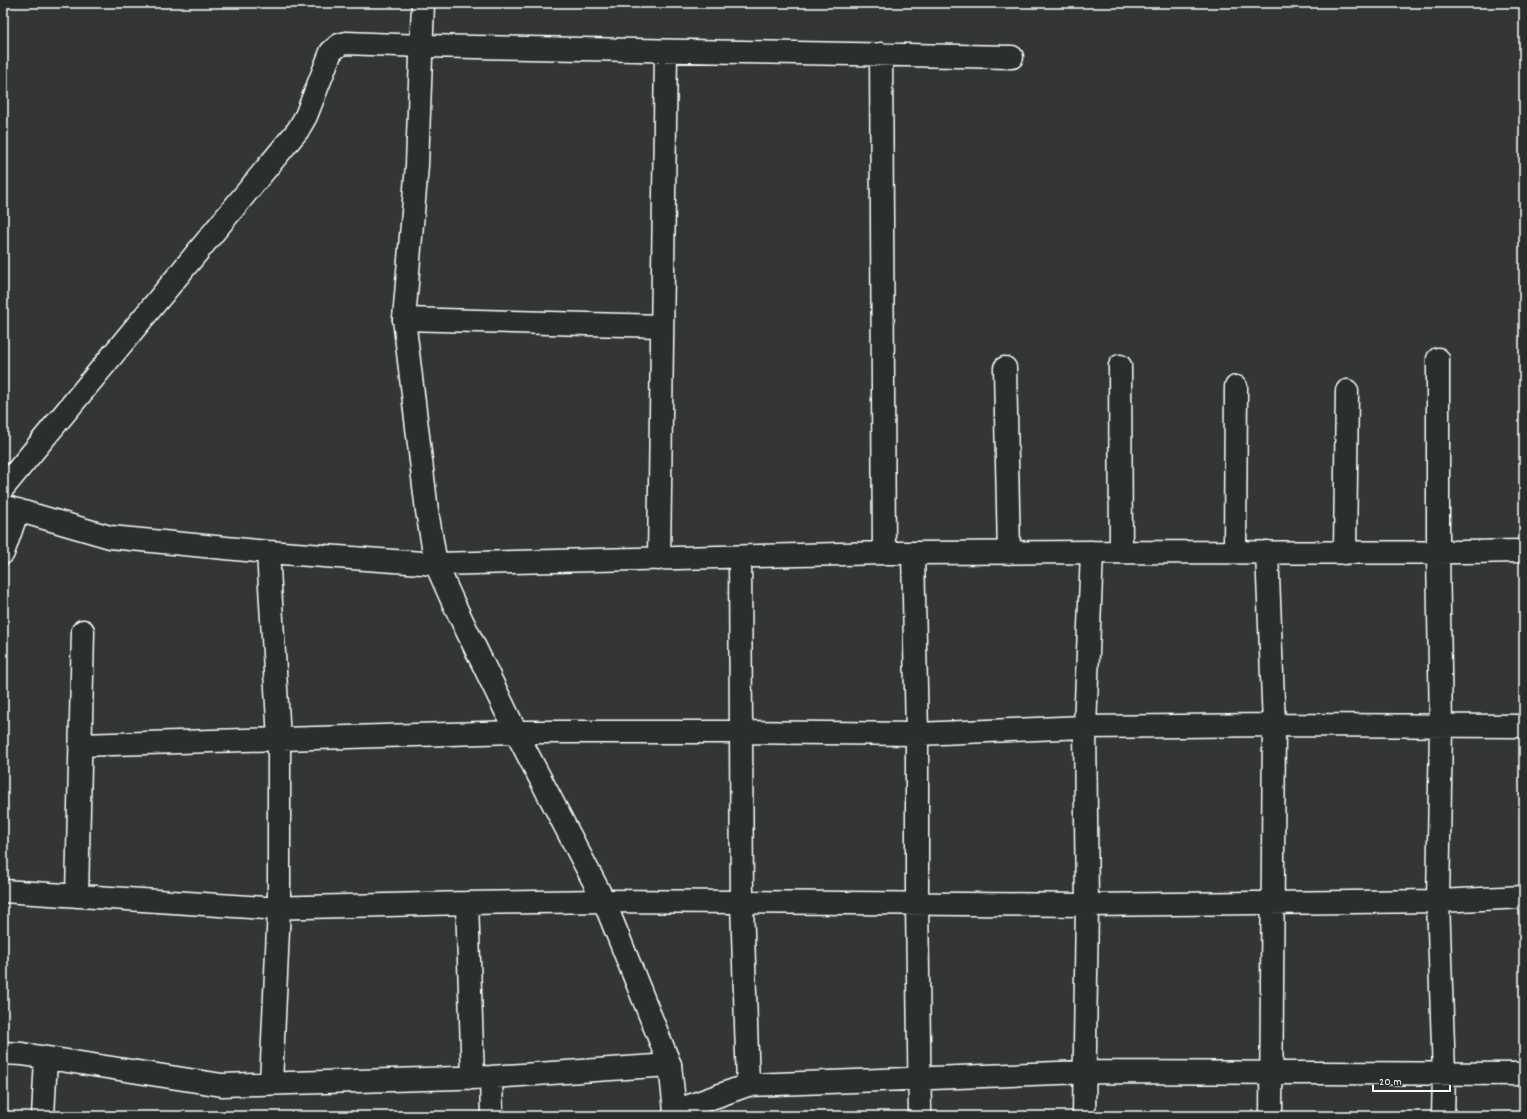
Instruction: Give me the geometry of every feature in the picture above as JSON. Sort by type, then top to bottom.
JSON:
[{"type":"street","points":[[423,3],[417,165],[404,318],[427,511],[436,564],[516,732],[604,901],[670,1065],[674,1114],[748,1085],[1085,1072],[1524,1074]]},
{"type":"street","points":[[3,488],[298,130],[306,116],[331,52],[339,45],[346,43],[666,52],[1012,57]]},
{"type":"street","points":[[659,559],[666,52]]},
{"type":"street","points":[[881,54],[884,553]]},
{"type":"street","points":[[404,318],[662,326]]},
{"type":"street","points":[[1438,359],[1438,553],[1441,727],[1438,901],[1444,1074],[1443,1116]]},
{"type":"street","points":[[1120,366],[1121,552]]},
{"type":"street","points":[[1005,368],[1009,552]]},
{"type":"street","points":[[1235,552],[1236,387]]},
{"type":"street","points":[[1344,553],[1347,391]]},
{"type":"street","points":[[3,553],[11,508],[110,537],[268,552],[436,564],[884,553],[1438,553],[1524,551]]},
{"type":"street","points":[[268,552],[279,740],[279,908],[271,1083]]},
{"type":"street","points":[[1084,1116],[1087,905],[1085,727],[1092,552]]},
{"type":"street","points":[[1267,552],[1274,725],[1271,1116]]},
{"type":"street","points":[[913,553],[917,734],[917,904],[920,1116]]},
{"type":"street","points":[[740,557],[742,903],[748,1085]]},
{"type":"street","points":[[77,896],[83,631]]},
{"type":"street","points":[[80,745],[516,732],[917,734],[1085,727],[1274,725],[1441,727],[1524,726]]},
{"type":"street","points":[[3,891],[265,908],[604,901],[1087,905],[1273,904],[1438,901],[1524,897]]},
{"type":"street","points":[[467,903],[482,1078],[492,1116]]},
{"type":"street","points":[[3,1053],[22,1054],[222,1085],[482,1078],[670,1065]]},
{"type":"street","points":[[43,1116],[46,1058]]}]
